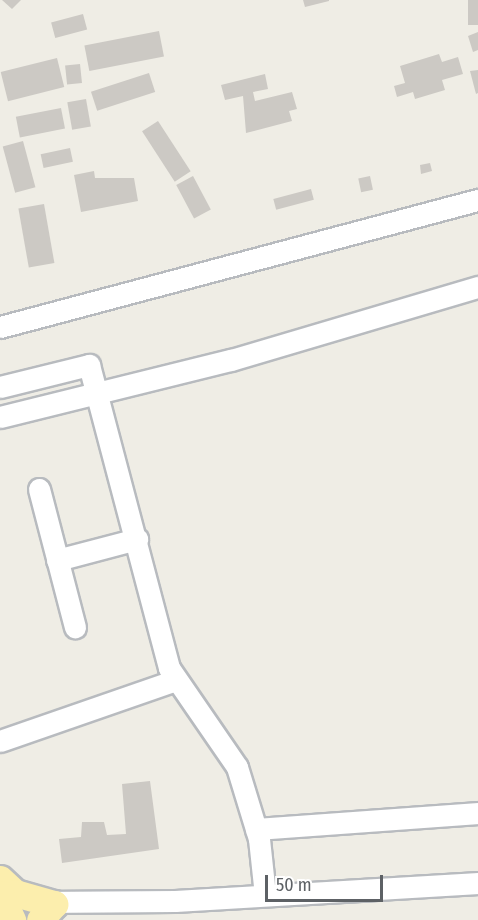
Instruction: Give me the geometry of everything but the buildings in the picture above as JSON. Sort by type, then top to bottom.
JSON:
[{"type":"main road","points":[[0,879],[15,893],[47,912]]},
{"type":"main road","points":[[0,895],[12,920]]},
{"type":"street","points":[[0,327],[478,201]]},
{"type":"street","points":[[0,417],[100,393],[478,287]]},
{"type":"street","points":[[0,387],[89,365],[100,393],[176,680],[237,767],[256,829],[265,896]]},
{"type":"street","points":[[39,489],[75,627]]},
{"type":"street","points":[[57,560],[137,539]]},
{"type":"street","points":[[0,741],[176,680]]},
{"type":"street","points":[[256,829],[478,813]]},
{"type":"street","points":[[0,895],[47,912],[478,883]]}]
